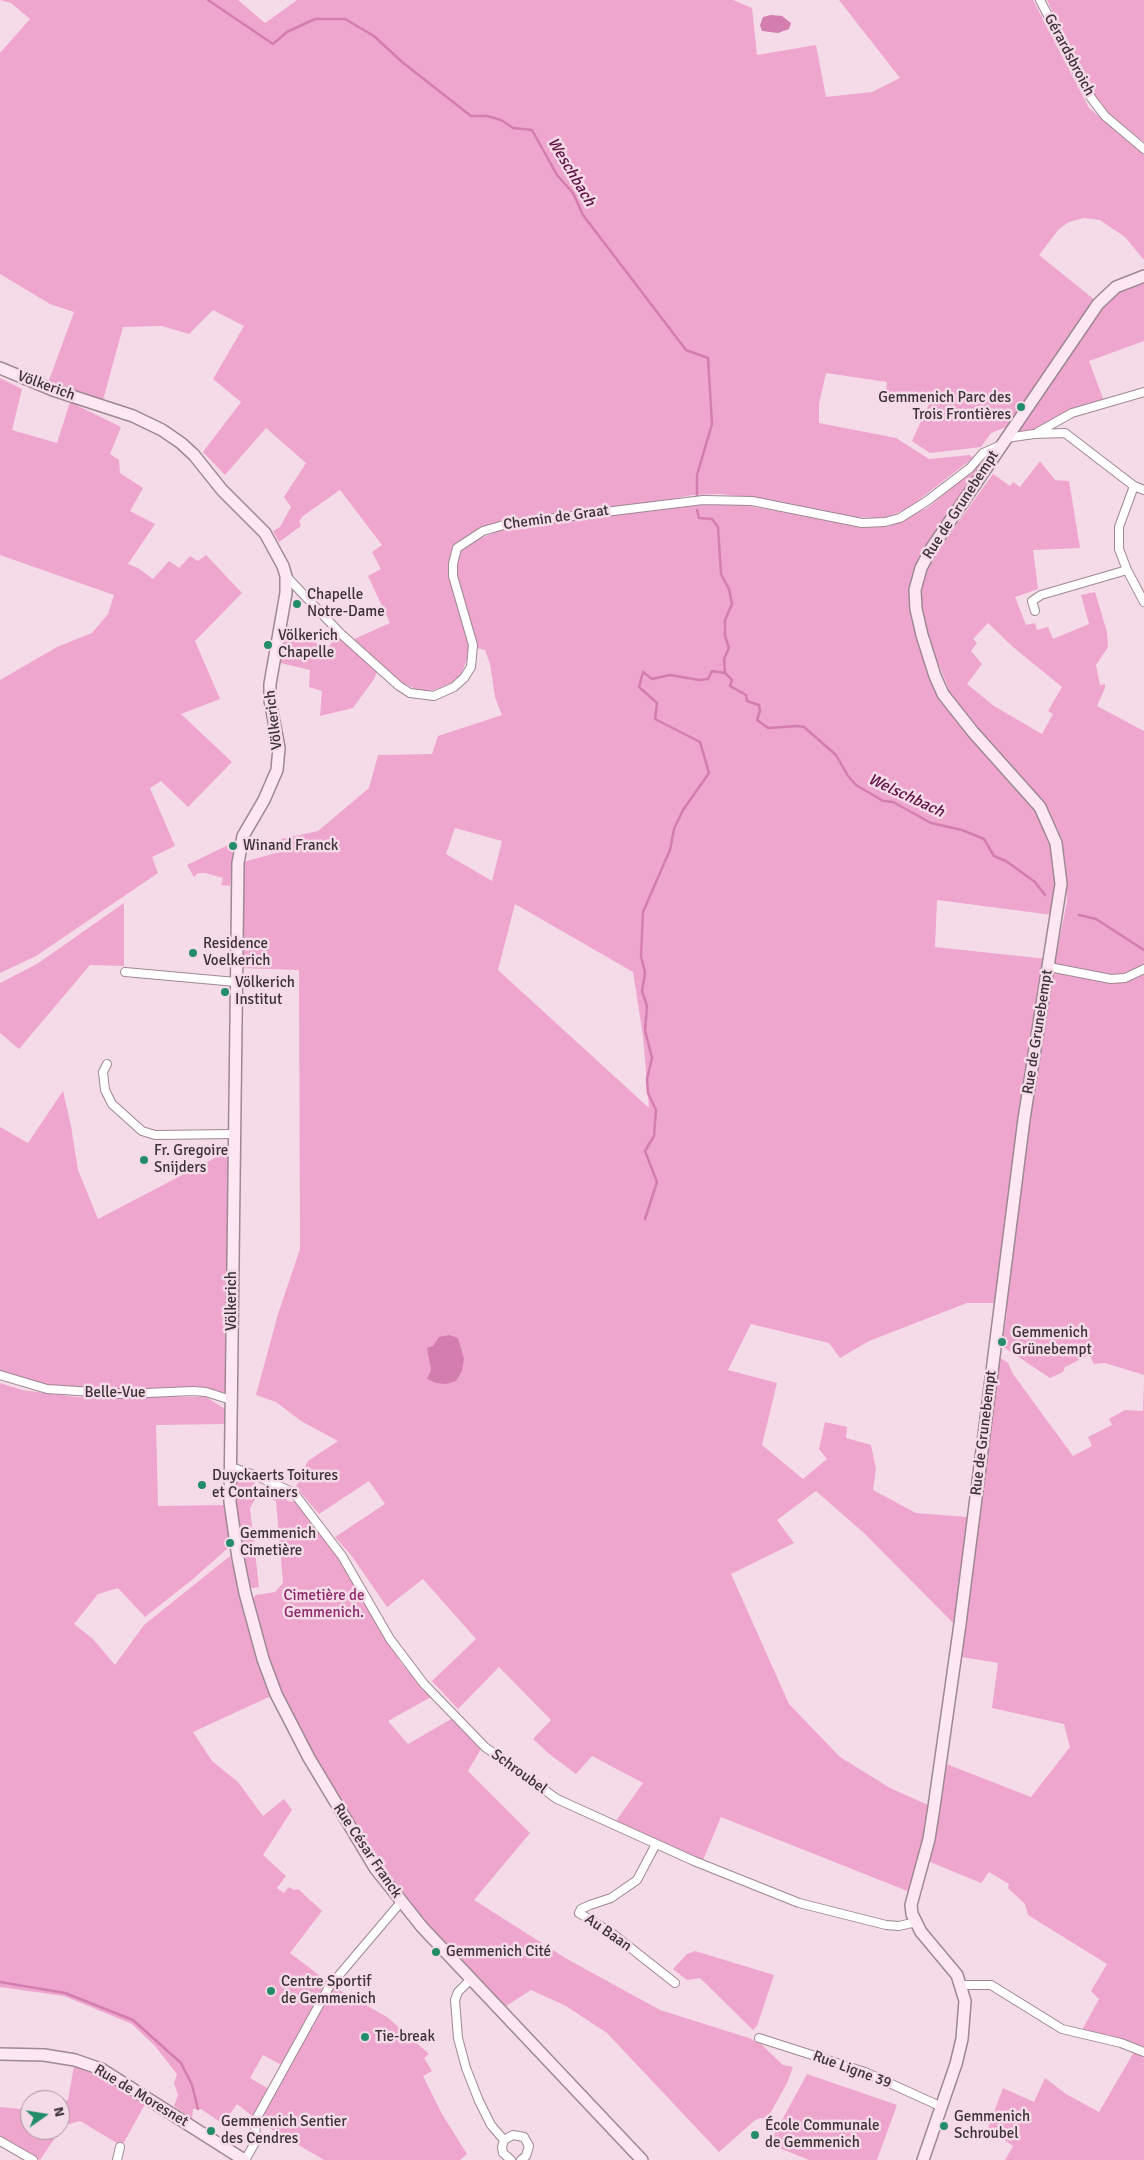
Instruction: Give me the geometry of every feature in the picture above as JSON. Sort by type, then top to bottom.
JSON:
[{"type":"street","name":"Gérardsbroich","points":[[1040,0],[1089,95],[1104,116],[1144,148]]},
{"type":"street","name":"Rue de Grunebempt","points":[[916,1922],[911,1905],[929,1839],[934,1807],[960,1624],[1024,1119],[1061,884],[1060,864],[1049,825],[1040,807],[1026,789],[973,732],[943,694],[928,656],[916,609],[916,582],[925,559],[1002,442],[1098,304],[1116,287],[1144,276]]},
{"type":"street","name":"Völkerich","points":[[0,368],[30,382],[133,416],[162,430],[181,443],[194,454],[222,490],[264,533],[276,551],[286,576],[286,593],[270,684],[270,700],[278,737],[279,758],[272,783],[249,823],[240,848],[236,982],[231,1467]]},
{"type":"street","points":[[1034,434],[1072,413],[1144,392]]},
{"type":"street","points":[[1002,442],[1034,434],[1065,433],[1134,486],[1144,490]]},
{"type":"street","name":"Chemin de Graat","points":[[286,576],[340,633],[399,686],[410,693],[434,696],[454,687],[464,678],[471,667],[473,645],[453,576],[453,564],[457,548],[483,531],[515,522],[703,500],[752,501],[862,522],[886,522],[900,518],[927,501],[970,468],[983,453],[1002,442]]},
{"type":"street","points":[[1134,486],[1119,528],[1118,538],[1119,549],[1127,570],[1144,602]]},
{"type":"street","points":[[1035,612],[1032,600],[1041,595],[1127,570]]},
{"type":"street","points":[[1049,967],[1111,979],[1126,978],[1144,969]]},
{"type":"street","points":[[125,972],[236,982]]},
{"type":"street","points":[[107,1064],[102,1072],[105,1090],[112,1104],[142,1131],[155,1135],[234,1134]]},
{"type":"street","name":"Belle-Vue","points":[[0,1375],[46,1390],[124,1394],[193,1390],[232,1400]]},
{"type":"street","name":"Schroubel","points":[[231,1467],[280,1486],[294,1494],[303,1503],[342,1556],[398,1652],[424,1684],[485,1747],[557,1799],[755,1887],[799,1903],[886,1925],[898,1926],[916,1922]]},
{"type":"street","name":"Rue César Franck","points":[[231,1467],[230,1502],[238,1558],[263,1659],[276,1694],[309,1758],[354,1835],[401,1902],[642,2160]]},
{"type":"street","name":"Au Baan","points":[[656,1844],[637,1880],[611,1898],[581,1909],[579,1913],[613,1934],[675,1983]]},
{"type":"street","points":[[244,2160],[256,2141],[255,2121],[329,1987],[401,1902]]},
{"type":"street","points":[[916,1922],[921,1932],[952,1967],[962,1985],[965,2016],[962,2039],[942,2107],[923,2160]]},
{"type":"street","points":[[471,1979],[458,1992],[455,2000],[458,2038],[466,2068],[479,2101],[491,2125],[504,2140],[503,2154],[511,2160]]},
{"type":"street","points":[[962,1985],[991,1985],[1025,2004],[1047,2021],[1062,2029],[1121,2043],[1144,2052]]},
{"type":"street","name":"Rue Ligne 39","points":[[760,2038],[858,2070],[942,2107]]},
{"type":"street","name":"Rue de Moresnet","points":[[0,2054],[52,2056],[75,2060],[101,2069],[244,2160]]},
{"type":"street","points":[[504,2140],[514,2135],[524,2137],[529,2146],[526,2156],[521,2160]]},
{"type":"street","points":[[0,2142],[33,2160]]},
{"type":"street","points":[[117,2160],[120,2147]]},
{"type":"green space","points":[[0,0],[238,0],[265,23],[297,0],[733,0],[752,8],[757,55],[816,45],[826,97],[872,92],[900,78],[839,0],[1033,0],[1089,108],[1144,153],[1144,260],[1125,237],[1100,220],[1084,218],[1069,222],[1059,229],[1039,255],[1096,301],[1015,419],[1006,427],[991,433],[981,447],[930,453],[912,441],[929,404],[885,398],[887,382],[826,373],[819,404],[819,423],[896,438],[929,459],[970,455],[973,458],[907,509],[884,518],[852,517],[752,498],[720,494],[693,495],[657,502],[515,518],[486,526],[474,532],[479,539],[505,528],[709,503],[732,503],[864,527],[888,527],[929,507],[984,459],[985,462],[913,577],[932,681],[948,710],[1030,800],[1051,838],[1057,886],[1053,915],[937,900],[935,947],[1047,959],[1035,1016],[1055,962],[1067,901],[1066,867],[1062,840],[1050,813],[1038,796],[966,714],[950,692],[931,646],[922,618],[919,598],[927,566],[993,474],[1010,486],[1013,482],[1020,487],[1040,461],[1055,480],[1069,481],[1080,548],[1033,550],[1038,589],[1015,597],[1026,625],[1035,623],[1037,630],[1048,627],[1053,639],[1089,624],[1081,595],[1095,592],[1107,632],[1108,647],[1096,665],[1100,685],[1105,684],[1097,706],[1144,731],[1144,1375],[1105,1363],[1094,1364],[1089,1355],[1065,1367],[1063,1372],[1050,1378],[1002,1346],[1007,1313],[996,1303],[967,1303],[869,1341],[840,1358],[829,1343],[751,1324],[728,1370],[777,1383],[762,1445],[803,1479],[827,1459],[819,1449],[825,1422],[847,1427],[846,1438],[871,1445],[876,1469],[873,1490],[916,1513],[967,1517],[990,1351],[1008,1363],[1013,1374],[1073,1456],[1092,1446],[1088,1437],[1112,1425],[1109,1419],[1125,1410],[1143,1411],[1144,1382],[1144,2048],[1108,2035],[1082,2030],[1099,1999],[1091,1991],[1107,1964],[1028,1915],[1025,1904],[1008,1888],[1009,1884],[989,1872],[981,1883],[921,1858],[910,1892],[721,1817],[703,1860],[616,1821],[643,1783],[592,1756],[576,1774],[548,1753],[533,1739],[551,1720],[499,1667],[458,1709],[432,1681],[476,1639],[423,1579],[387,1607],[351,1555],[335,1537],[385,1504],[369,1481],[319,1514],[296,1487],[308,1461],[338,1441],[301,1421],[276,1402],[256,1395],[278,1314],[300,1249],[299,970],[240,968],[243,862],[280,852],[281,839],[318,831],[369,788],[378,755],[432,754],[438,736],[502,715],[495,697],[490,664],[485,650],[468,646],[468,657],[462,672],[454,682],[434,690],[420,691],[399,681],[380,665],[374,679],[353,708],[320,716],[322,691],[309,687],[310,670],[272,661],[280,622],[327,649],[341,630],[352,640],[390,623],[368,576],[381,569],[372,552],[382,545],[340,490],[303,516],[299,521],[301,526],[279,542],[273,531],[280,527],[291,507],[284,497],[306,463],[266,428],[225,475],[203,452],[241,402],[213,379],[244,326],[213,310],[189,334],[162,326],[123,327],[103,400],[48,383],[74,312],[50,304],[0,274],[0,53],[30,19],[11,3]],"holes":[[[988,623],[1013,647],[1062,687],[1048,711],[1053,714],[1042,734],[994,706],[967,684],[982,664],[971,651],[977,643],[973,639]],[[455,828],[502,841],[492,881],[446,854]],[[515,904],[633,972],[643,1036],[649,1108],[498,970]],[[816,1491],[865,1534],[953,1623],[951,1655],[998,1663],[992,1708],[1064,1724],[1070,1747],[1031,1797],[936,1760],[928,1805],[890,1788],[840,1757],[789,1704],[731,1574],[794,1543],[777,1520]]]},
{"type":"green space","points":[[1047,0],[1144,0],[1144,142],[1105,111],[1087,85]]},
{"type":"green space","points":[[1144,281],[1144,341],[1089,361],[1104,401],[1072,410],[1032,431],[1020,432],[1018,429],[1109,299],[1127,287]]},
{"type":"green space","points":[[0,378],[22,389],[12,430],[57,443],[70,402],[121,427],[110,454],[119,460],[120,473],[143,488],[130,511],[155,524],[128,564],[138,568],[153,579],[169,561],[179,568],[190,556],[198,561],[206,555],[242,593],[195,641],[220,699],[181,714],[232,762],[188,807],[161,781],[150,788],[175,846],[152,857],[158,873],[36,956],[0,973],[0,680],[57,647],[92,633],[108,614],[114,595],[0,555]]},
{"type":"green space","points":[[228,845],[233,854],[230,886],[221,885],[223,878],[205,873],[198,873],[194,877],[187,865]]},
{"type":"green space","points":[[124,903],[124,966],[90,965],[19,1049],[0,1033],[0,983],[37,964]]},
{"type":"green space","points":[[63,1091],[78,1170],[98,1219],[228,1151],[226,1393],[202,1389],[127,1392],[65,1388],[30,1382],[0,1370],[0,1127],[28,1143]]},
{"type":"green space","points":[[0,1383],[22,1390],[77,1397],[206,1397],[225,1409],[224,1424],[156,1425],[158,1506],[226,1505],[229,1547],[193,1579],[145,1617],[118,1588],[98,1594],[74,1624],[93,1639],[115,1665],[144,1625],[230,1556],[256,1653],[271,1696],[193,1732],[212,1761],[238,1782],[263,1816],[284,1799],[292,1810],[263,1855],[286,1876],[277,1888],[284,1893],[289,1887],[294,1890],[298,1889],[322,1911],[290,1953],[328,1982],[283,2066],[263,2055],[250,2078],[269,2089],[252,2116],[237,2104],[223,2124],[201,2109],[193,2109],[192,2119],[174,2106],[178,2095],[174,2083],[177,2074],[155,2046],[132,2024],[64,1996],[0,1987]]},
{"type":"green space","points":[[246,1476],[254,1480],[257,1496],[250,1508],[259,1587],[252,1588],[249,1586],[245,1570],[244,1546],[235,1507],[234,1481]]},
{"type":"green space","name":"Cimetière de Gemmenich.","points":[[267,1487],[274,1487],[290,1495],[287,1501],[296,1502],[328,1543],[401,1663],[431,1697],[388,1721],[408,1744],[453,1718],[481,1749],[468,1771],[530,1833],[474,1900],[567,1959],[660,2010],[749,2038],[761,2044],[783,2065],[793,2067],[787,2083],[767,2119],[760,2118],[754,2121],[719,2152],[607,2033],[566,2006],[531,1990],[506,2006],[464,1965],[425,1921],[380,1863],[347,1814],[289,1712],[268,1659],[251,1600],[256,1595],[275,1592],[283,1583],[276,1501],[268,1498],[265,1492]]},
{"type":"green space","points":[[695,1951],[774,1975],[757,2026],[753,2030],[700,1978],[687,1980],[673,1969],[687,1954]]},
{"type":"green space","points":[[332,1986],[387,2017],[429,2054],[424,2058],[432,2071],[423,2076],[442,2114],[467,2154],[460,2160],[324,2160],[259,2122]]},
{"type":"green space","points":[[1134,2052],[1144,2058],[1144,2160],[1005,2160],[1013,2146],[988,2128],[1003,2088],[1034,2102],[1045,2078],[1066,2094],[1099,2112]]},
{"type":"green space","points":[[74,2066],[113,2082],[145,2104],[122,2146],[80,2121],[70,2124],[70,2090]]},
{"type":"green space","points":[[807,2074],[897,2105],[877,2160],[809,2160],[769,2144]]},
{"type":"green space","points":[[0,2107],[20,2109],[20,2140],[53,2140],[40,2160],[0,2139]]},
{"type":"shaded area","points":[[771,15],[782,16],[791,23],[789,29],[778,33],[762,31],[760,25],[763,17]]},
{"type":"shaded area","points":[[449,1335],[458,1338],[464,1359],[462,1371],[456,1381],[446,1384],[436,1383],[427,1379],[431,1370],[427,1348],[433,1346],[439,1337]]},
{"type":"waterway","name":"Weschbach","points":[[208,0],[273,44],[287,32],[315,19],[345,19],[374,36],[402,62],[471,116],[487,116],[501,120],[513,128],[532,130],[557,175],[573,193],[583,215],[686,350],[708,358],[712,424],[697,475],[697,496]]},
{"type":"waterway","name":"Welschbach","points":[[697,510],[699,518],[712,519],[718,527],[721,574],[729,589],[732,604],[725,620],[725,636],[729,648],[724,659],[725,673],[732,680],[730,686],[746,695],[747,701],[759,705],[760,711],[757,720],[768,728],[804,727],[836,755],[848,776],[856,785],[883,801],[893,802],[931,823],[962,830],[984,839],[994,856],[1006,861],[1035,882],[1045,895]]},
{"type":"waterway","points":[[645,1219],[657,1182],[645,1151],[654,1136],[656,1110],[648,1093],[647,1079],[652,1058],[645,1030],[647,1006],[642,991],[645,973],[641,956],[643,912],[670,850],[674,829],[683,810],[709,773],[700,742],[655,719],[657,703],[639,687],[643,672],[652,679],[670,675],[699,680],[708,679],[712,671],[725,673]]},
{"type":"waterway","name":"Welschbach","points":[[1079,915],[1096,919],[1144,950]]},
{"type":"waterway","points":[[0,1982],[65,1993],[133,2020],[181,2063],[192,2085],[198,2109]]},
{"type":"place","name":"Gemmenich Parc des Trois Frontières","points":[[1021,407]]},
{"type":"place","name":"Chapelle Notre-Dame","points":[[297,604]]},
{"type":"place","name":"Völkerich Chapelle","points":[[268,645]]},
{"type":"place","name":"Winand Franck","points":[[233,846]]},
{"type":"place","name":"Residence Voelkerich","points":[[193,953]]},
{"type":"place","name":"Völkerich Institut","points":[[225,992]]},
{"type":"place","name":"Fr. Gregoire Snijders","points":[[144,1160]]},
{"type":"place","name":"Gemmenich Grünebempt","points":[[1002,1342]]},
{"type":"place","name":"Duyckaerts Toitures et Containers","points":[[202,1485]]},
{"type":"place","name":"Gemmenich Cimetière","points":[[230,1543]]},
{"type":"place","name":"Gemmenich Cité","points":[[436,1952]]},
{"type":"place","name":"Centre Sportif de Gemmenich","points":[[271,1991]]},
{"type":"place","name":"Tie-break","points":[[365,2037]]},
{"type":"place","name":"Gemmenich Schroubel","points":[[944,2126]]},
{"type":"place","name":"Gemmenich Sentier des Cendres","points":[[211,2131]]},
{"type":"place","name":"École Communale de Gemmenich","points":[[755,2135]]}]
